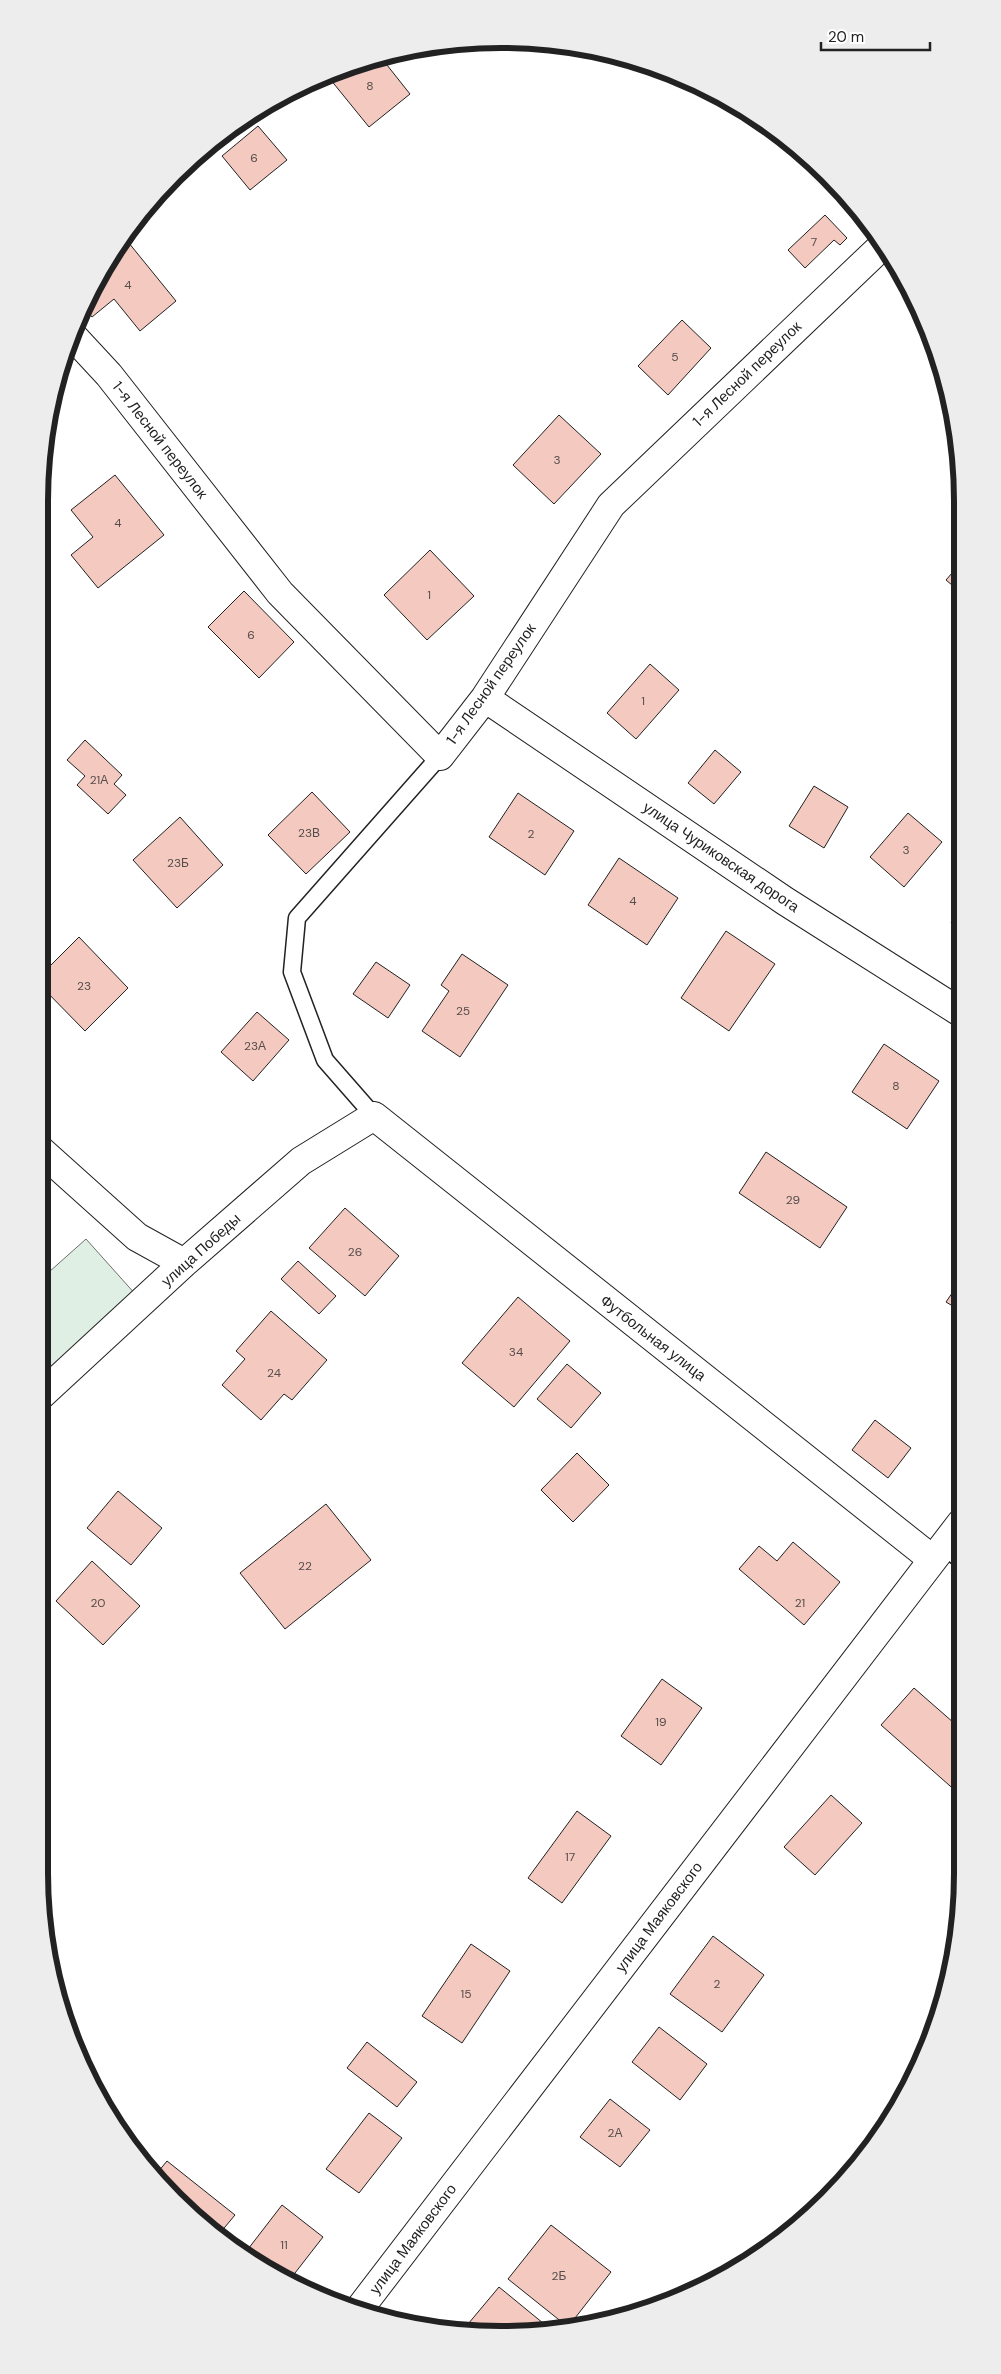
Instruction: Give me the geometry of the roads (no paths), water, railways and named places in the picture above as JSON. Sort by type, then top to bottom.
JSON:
[{"type":"street","name":"1-я Лесной переулок","points":[[77,341],[109,375],[280,593],[440,756],[484,698],[611,505],[878,250]]},
{"type":"street","name":"улица Чуриковская дорога","points":[[484,698],[785,901],[954,1008]]},
{"type":"street","name":"улица Победы","points":[[48,1389],[184,1263],[301,1161],[374,1116]]},
{"type":"street","name":"Футбольная улица","points":[[374,1116],[945,1555]]},
{"type":"street","points":[[48,1157],[137,1237],[184,1263]]},
{"type":"street","name":"улица Маяковского","points":[[363,2305],[945,1555],[954,1537]]},
{"type":"lane","points":[[374,1116],[325,1060],[292,972],[297,918],[440,756]]}]
